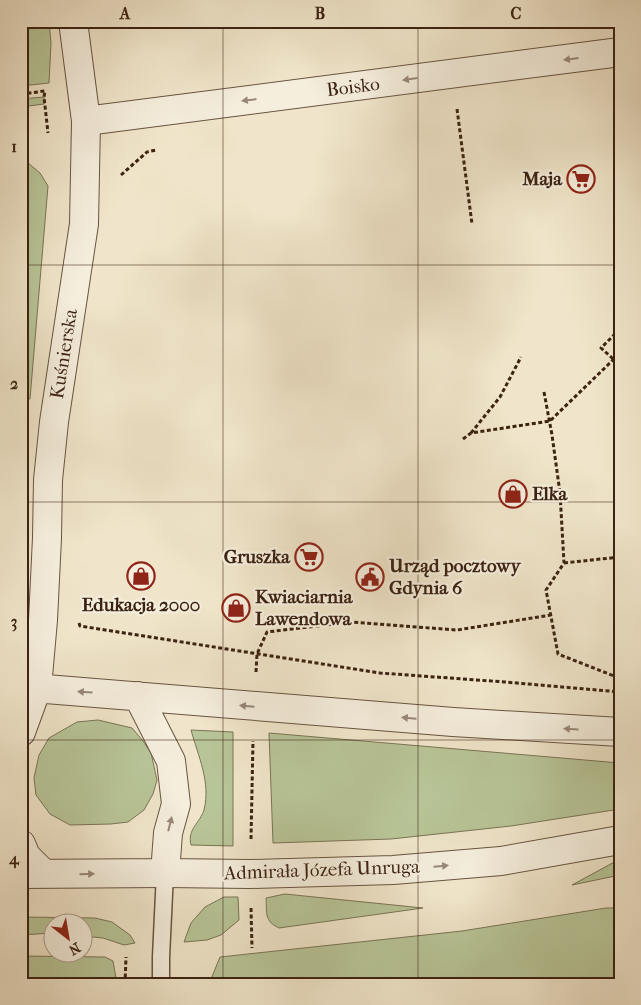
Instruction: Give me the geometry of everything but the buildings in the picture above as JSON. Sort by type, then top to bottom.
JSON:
[{"type":"street","name":"Kuśnierska","points":[[21,732],[43,620],[48,480],[54,422],[84,224],[86,121],[73,21]]},
{"type":"street","name":"Boisko","points":[[86,121],[620,52]]},
{"type":"street","points":[[29,687],[453,722],[620,732]]},
{"type":"street","points":[[138,696],[171,761],[176,804],[168,833],[165,873]]},
{"type":"street","name":"Admirała Józefa Unruga","points":[[32,874],[250,874],[392,870],[501,860],[620,840]]},
{"type":"street","points":[[21,844],[32,874]]},
{"type":"lane","points":[[161,984],[165,873]]},
{"type":"path","points":[[456,107],[472,224]]},
{"type":"path","points":[[118,181],[122,173],[147,152],[157,150]]},
{"type":"path","points":[[620,329],[601,348],[620,365]]},
{"type":"path","points":[[463,439],[471,433],[500,397],[521,357]]},
{"type":"path","points":[[471,433],[550,421],[614,359]]},
{"type":"path","points":[[79,616],[80,626],[380,673],[618,692],[614,676],[558,654],[546,590],[564,563],[560,493],[544,392]]},
{"type":"path","points":[[564,563],[620,557]]},
{"type":"path","points":[[252,948],[250,874],[253,706],[257,654],[267,632],[352,622],[456,630],[551,615]]},
{"type":"path","points":[[125,984],[126,957]]},
{"type":"green space","points":[[21,21],[49,21],[51,43],[49,83],[21,86]]},
{"type":"green space","points":[[44,97],[44,104],[21,107],[21,99]]},
{"type":"green space","points":[[21,157],[40,173],[48,186],[30,399],[21,399]]},
{"type":"green space","points":[[21,412],[24,415],[25,423],[21,462]]},
{"type":"green space","points":[[98,720],[132,728],[151,753],[157,780],[153,794],[144,810],[128,822],[70,825],[50,814],[36,795],[34,778],[39,755],[49,738],[77,722]]},
{"type":"green space","points":[[191,730],[233,732],[233,846],[191,845],[192,830],[204,810],[206,789],[203,769]]},
{"type":"green space","points":[[269,733],[620,763],[620,809],[511,826],[391,839],[273,843]]},
{"type":"green space","points":[[620,859],[620,875],[572,885]]},
{"type":"green space","points":[[285,894],[423,908],[279,928],[269,919],[266,898]]},
{"type":"green space","points":[[224,897],[238,897],[239,920],[221,935],[207,940],[184,942],[191,923],[205,907]]},
{"type":"green space","points":[[606,908],[620,910],[620,984],[209,984],[220,957],[462,931]]},
{"type":"green space","points":[[21,917],[42,917],[42,934],[21,935]]},
{"type":"green space","points":[[92,918],[112,922],[130,935],[135,943],[124,945],[103,938],[92,937]]},
{"type":"green space","points":[[21,956],[42,956],[42,962],[92,962],[92,957],[105,957],[113,961],[117,984],[21,984]]},
{"type":"place","name":"Maja","points":[[581,179]]},
{"type":"place","name":"Elka","points":[[513,494]]},
{"type":"place","name":"Gruszka","points":[[309,557]]},
{"type":"place","name":"Edukacja 2000","points":[[141,576]]},
{"type":"place","name":"Urząd pocztowy Gdynia 6","points":[[370,577]]},
{"type":"place","name":"Kwiaciarnia Lawendowa","points":[[236,608]]}]
